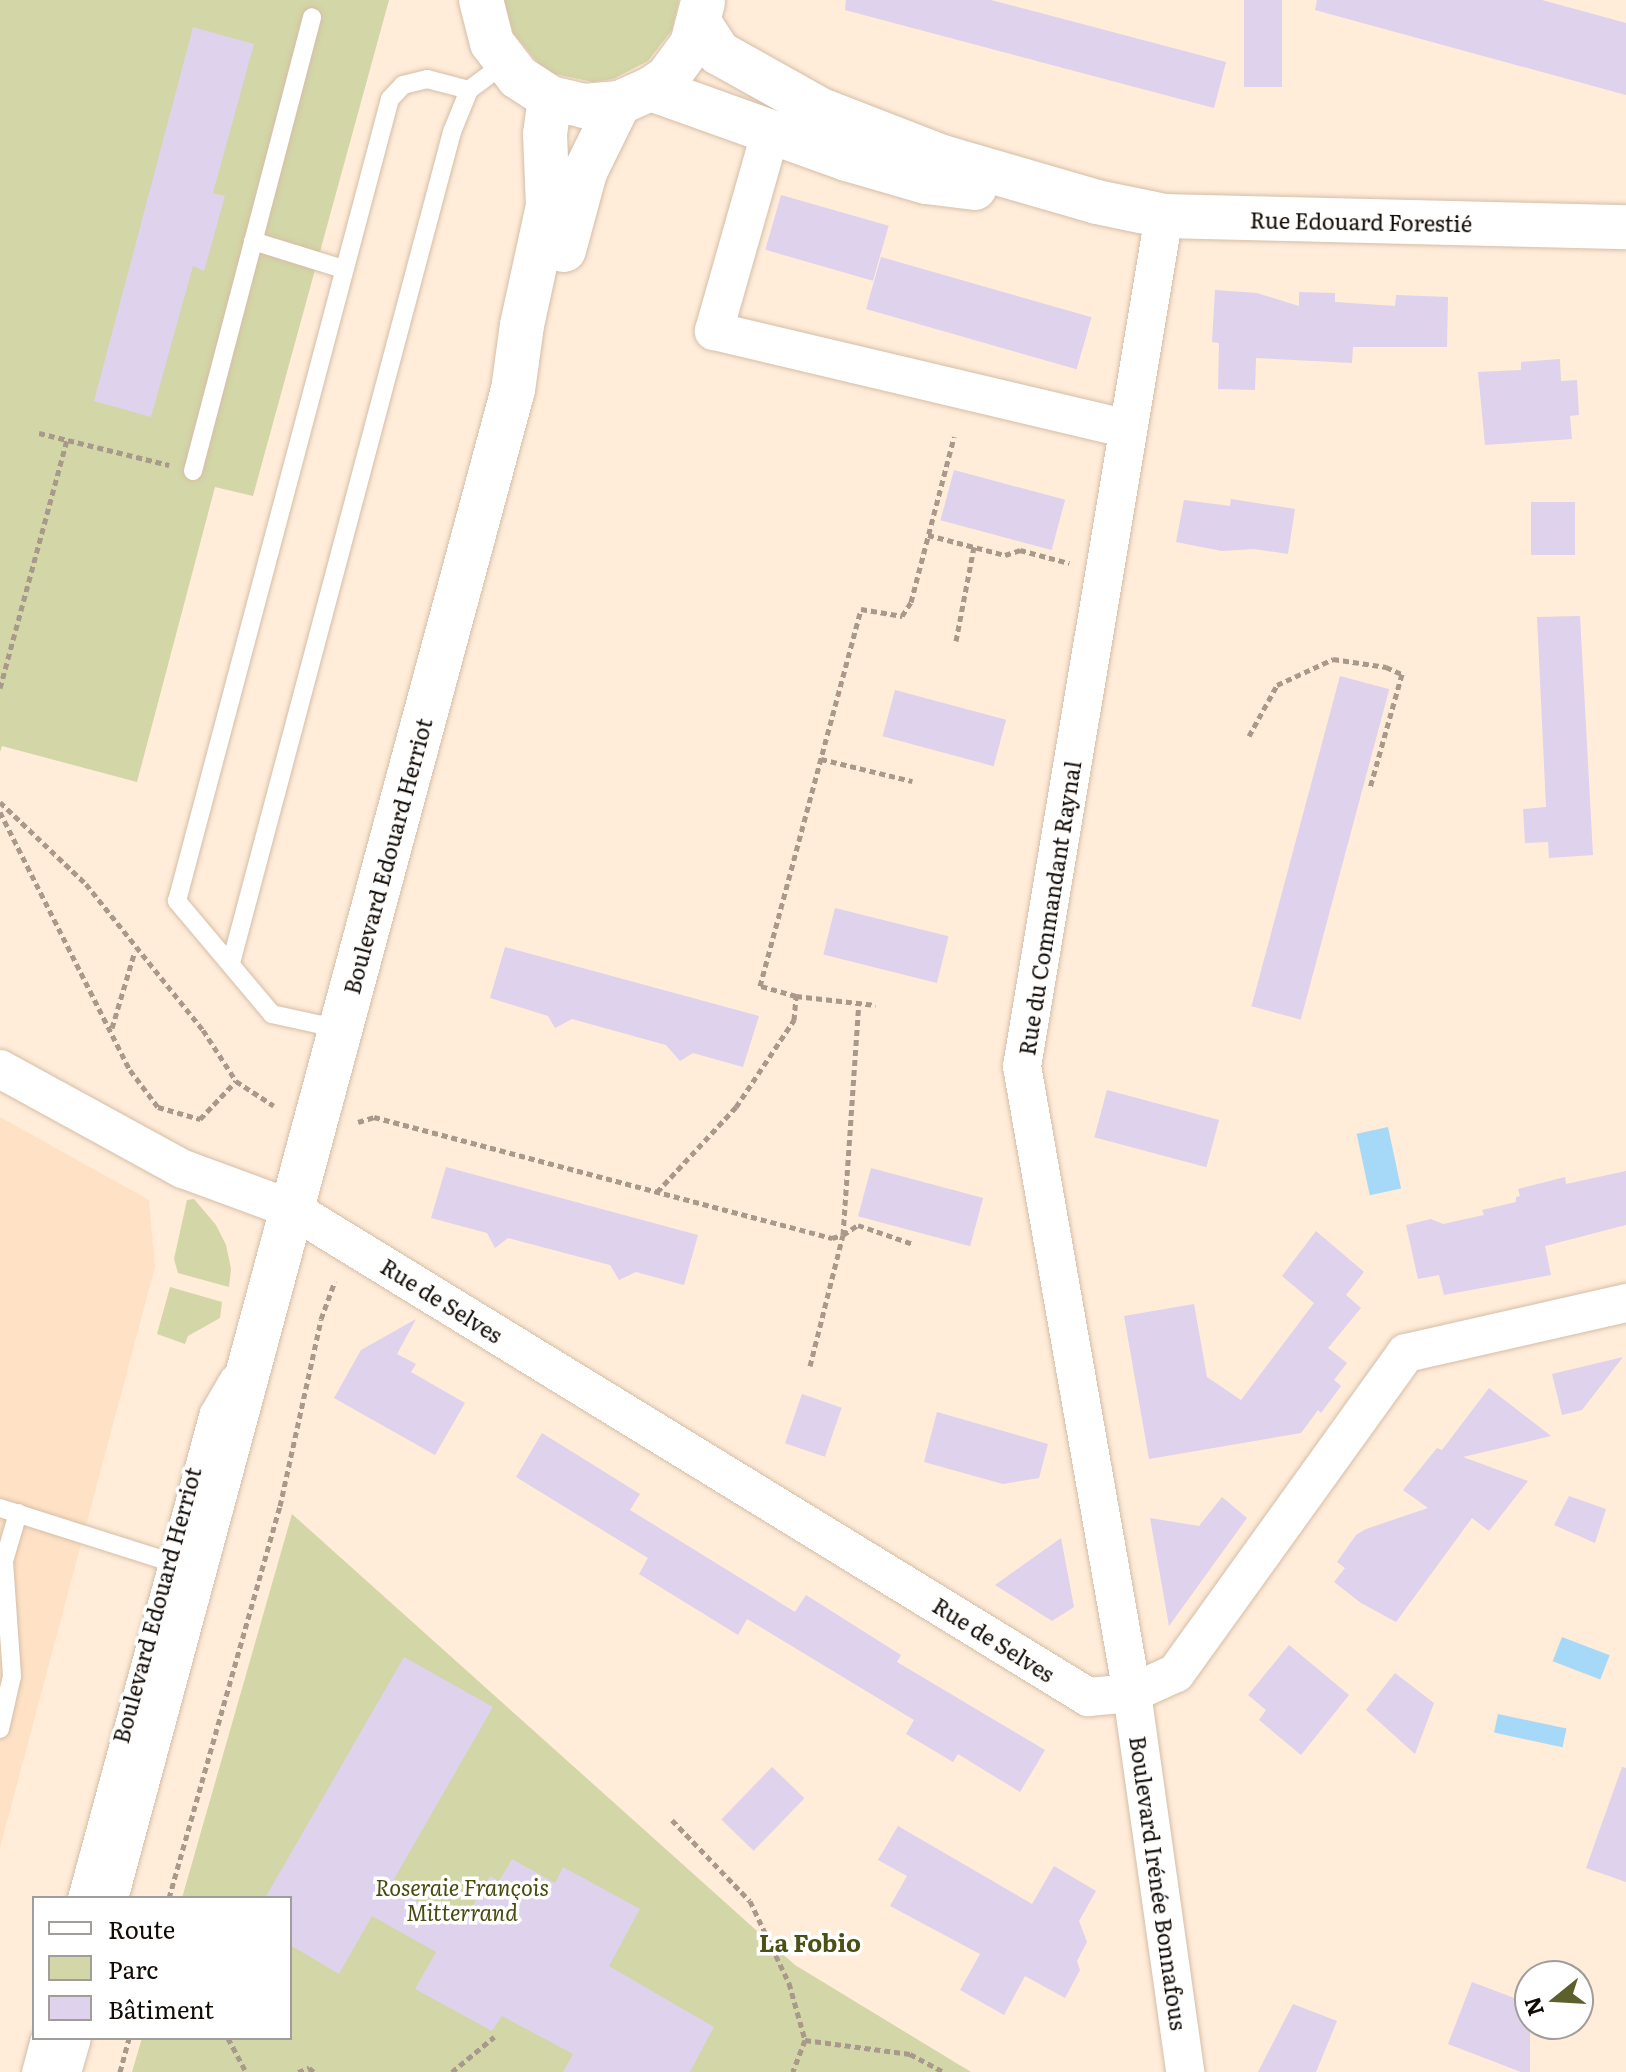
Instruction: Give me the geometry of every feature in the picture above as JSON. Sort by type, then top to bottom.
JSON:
[{"type":"main road","points":[[481,0],[492,43],[505,63],[533,89],[550,98],[584,106],[635,96],[682,61],[702,12]]},
{"type":"main road","name":"Rue Edouard Forestié","points":[[702,12],[719,53],[821,110],[942,157],[1097,202],[1164,216],[1626,227]]},
{"type":"main road","name":"Rue Edouard Forestié","points":[[635,96],[926,182],[1097,202]]},
{"type":"main road","name":"Boulevard Edouard Herriot","points":[[513,390],[541,336],[585,172],[635,96]]},
{"type":"main road","name":"Boulevard Edouard Herriot","points":[[106,1896],[181,1565],[261,1322],[513,390],[522,325],[548,206],[545,134],[550,98]]},
{"type":"main road","points":[[59,2072],[68,2040]]},
{"type":"street","points":[[770,134],[714,331],[1128,429]]},
{"type":"street","name":"Rue du Commandant Raynal","points":[[1132,1693],[1022,1066],[1164,216]]},
{"type":"street","name":"Rue de Selves","points":[[0,1069],[183,1169],[292,1209],[1088,1697],[1132,1693],[1176,1673],[1406,1353],[1626,1303]]},
{"type":"street","name":"Boulevard Irénée Bonnafous","points":[[1132,1693],[1185,2072]]},
{"type":"lane","points":[[193,471],[312,17]]},
{"type":"lane","points":[[231,963],[452,132],[469,90],[505,63]]},
{"type":"lane","points":[[340,1029],[272,1014],[177,901],[390,99],[403,85],[427,79],[469,90]]},
{"type":"lane","points":[[253,241],[343,269]]},
{"type":"lane","points":[[0,1729],[12,1676],[4,1561],[9,1510],[181,1565]]},
{"type":"lane","name":"Boulevard Edouard Herriot","points":[[78,1896],[181,1565]]},
{"type":"lane","points":[[31,2072],[39,2040]]},
{"type":"path","points":[[39,433],[193,471]]},
{"type":"path","points":[[875,1005],[796,996],[760,986],[861,609],[902,616],[911,602],[954,437]]},
{"type":"path","points":[[0,688],[67,439]]},
{"type":"path","points":[[928,535],[1005,555],[1020,550],[1105,573]]},
{"type":"path","points":[[956,641],[974,547]]},
{"type":"path","points":[[1249,736],[1277,685],[1333,659],[1386,667],[1402,674],[1370,788]]},
{"type":"path","points":[[821,759],[912,781]]},
{"type":"path","points":[[0,802],[86,884],[203,1030],[236,1081],[274,1106]]},
{"type":"path","points":[[0,812],[112,1028],[130,1070],[158,1107],[200,1119],[236,1081]]},
{"type":"path","points":[[112,1028],[136,950]]},
{"type":"path","points":[[657,1192],[736,1107],[794,1020],[796,996]]},
{"type":"path","points":[[810,1366],[843,1235],[859,1003]]},
{"type":"path","points":[[317,1116],[351,1124],[374,1117],[832,1238],[858,1225],[913,1244]]},
{"type":"path","points":[[170,1896],[280,1506],[321,1319],[349,1242]]},
{"type":"path","points":[[672,1820],[750,1901],[789,1983],[805,2040],[793,2072]]},
{"type":"path","points":[[452,2072],[494,2037]]},
{"type":"path","points":[[120,2072],[128,2040]]},
{"type":"path","points":[[229,2040],[246,2072]]},
{"type":"path","points":[[805,2040],[910,2054],[944,2072]]},
{"type":"path","points":[[298,2072],[309,2068],[314,2072]]},
{"type":"shaded area","points":[[0,1117],[149,1200],[155,1267],[0,1848]]},
{"type":"green space","points":[[0,0],[389,0],[253,496],[215,487],[137,782],[2,746],[0,752]]},
{"type":"green space","points":[[504,0],[679,0],[672,30],[648,61],[613,79],[593,82],[555,74],[538,63],[513,33]]},
{"type":"green space","points":[[194,1199],[216,1225],[226,1245],[231,1269],[229,1287],[178,1273],[174,1259],[187,1200]]},
{"type":"green space","points":[[170,1287],[222,1302],[220,1318],[188,1336],[185,1344],[157,1334]]},
{"type":"green space","name":"Roseraie François Mitterrand","points":[[292,1514],[795,1965],[971,2072],[132,2072],[141,2040],[292,2040],[292,1896],[183,1896]]},
{"type":"water","points":[[1388,1127],[1401,1189],[1370,1195],[1357,1134]]},
{"type":"water","points":[[1562,1637],[1610,1655],[1600,1680],[1553,1661]]},
{"type":"water","points":[[1498,1714],[1566,1729],[1563,1747],[1494,1733]]},
{"type":"building","points":[[846,0],[991,0],[1226,62],[1214,108],[845,10]]},
{"type":"building","points":[[1244,0],[1282,0],[1282,87],[1244,87]]},
{"type":"building","points":[[1317,0],[1542,0],[1626,23],[1626,95],[1315,10]]},
{"type":"building","points":[[193,27],[254,44],[213,193],[225,196],[204,271],[193,266],[151,417],[94,401]]},
{"type":"building","points":[[781,195],[889,226],[873,281],[765,250]]},
{"type":"building","points":[[881,257],[1092,317],[1077,369],[866,309]]},
{"type":"building","points":[[1215,290],[1257,293],[1299,306],[1299,292],[1335,293],[1335,302],[1395,306],[1396,295],[1448,297],[1447,347],[1353,347],[1352,363],[1256,358],[1255,390],[1218,389],[1219,343],[1212,342]]},
{"type":"building","points":[[1560,359],[1561,381],[1577,380],[1579,415],[1570,416],[1572,439],[1485,445],[1478,372],[1521,370],[1521,362]]},
{"type":"building","points":[[954,470],[1065,500],[1052,550],[941,520]]},
{"type":"building","points":[[1231,499],[1295,509],[1288,554],[1254,549],[1222,551],[1176,542],[1184,500],[1230,506]]},
{"type":"building","points":[[1531,502],[1575,502],[1575,555],[1531,555]]},
{"type":"building","points":[[1580,616],[1593,855],[1549,858],[1548,842],[1525,843],[1523,809],[1546,807],[1537,617]]},
{"type":"building","points":[[1340,676],[1389,689],[1301,1020],[1251,1006]]},
{"type":"building","points":[[895,690],[1006,720],[994,766],[883,736]]},
{"type":"building","points":[[835,908],[949,936],[937,983],[823,955]]},
{"type":"building","points":[[505,947],[759,1016],[743,1067],[693,1053],[680,1061],[666,1045],[572,1019],[555,1028],[548,1016],[490,998]]},
{"type":"building","points":[[1107,1090],[1219,1120],[1206,1167],[1094,1137]]},
{"type":"building","points":[[446,1167],[698,1235],[684,1285],[636,1272],[619,1280],[610,1265],[508,1238],[495,1248],[487,1233],[431,1218]]},
{"type":"building","points":[[871,1168],[983,1198],[970,1246],[858,1216]]},
{"type":"building","points":[[1626,1171],[1626,1225],[1545,1246],[1551,1275],[1444,1295],[1439,1275],[1418,1279],[1406,1225],[1431,1219],[1443,1224],[1484,1215],[1482,1210],[1516,1202],[1516,1197],[1520,1196],[1518,1189],[1565,1177],[1566,1184]]},
{"type":"building","points":[[1316,1231],[1364,1272],[1346,1295],[1361,1308],[1328,1348],[1347,1363],[1334,1380],[1341,1386],[1301,1433],[1149,1459],[1124,1316],[1194,1304],[1207,1377],[1241,1400],[1314,1303],[1282,1276]]},
{"type":"building","points":[[416,1319],[397,1354],[416,1364],[411,1372],[465,1403],[435,1455],[334,1398],[361,1350]]},
{"type":"building","points":[[1623,1357],[1582,1410],[1562,1415],[1552,1374]]},
{"type":"building","points":[[1489,1388],[1551,1436],[1463,1457],[1528,1481],[1489,1531],[1472,1518],[1396,1622],[1361,1603],[1334,1582],[1345,1568],[1337,1562],[1356,1535],[1366,1529],[1428,1508],[1403,1490],[1437,1448],[1442,1450]]},
{"type":"building","points":[[802,1394],[842,1408],[825,1457],[785,1443]]},
{"type":"building","points":[[937,1412],[1048,1444],[1039,1478],[1003,1484],[924,1462]]},
{"type":"building","points":[[542,1433],[640,1494],[630,1510],[795,1612],[806,1595],[901,1655],[897,1662],[1045,1750],[1020,1792],[958,1754],[953,1762],[906,1734],[914,1720],[747,1619],[738,1635],[639,1574],[648,1558],[516,1477]]},
{"type":"building","points":[[1569,1496],[1606,1509],[1595,1543],[1554,1525]]},
{"type":"building","points":[[1222,1497],[1247,1518],[1169,1626],[1150,1518],[1199,1526]]},
{"type":"building","points":[[1061,1538],[1074,1607],[1052,1621],[995,1585]]},
{"type":"building","points":[[1289,1645],[1349,1695],[1301,1755],[1259,1720],[1266,1710],[1248,1695]]},
{"type":"building","points":[[404,1657],[493,1707],[390,1886],[453,1922],[455,1918],[463,1923],[490,1876],[499,1881],[512,1859],[555,1883],[563,1867],[640,1909],[609,1966],[714,2027],[690,2072],[563,2072],[573,2054],[502,2016],[492,2031],[415,1989],[436,1952],[372,1916],[339,1974],[292,1946],[292,1896],[266,1896]]},
{"type":"building","points":[[1395,1673],[1434,1703],[1415,1754],[1366,1710]]},
{"type":"building","points":[[772,1767],[804,1798],[754,1851],[721,1820]]},
{"type":"building","points":[[1622,1767],[1626,1768],[1626,1882],[1586,1868]]},
{"type":"building","points":[[898,1826],[1032,1904],[1054,1866],[1096,1891],[1079,1921],[1087,1942],[1077,1961],[1080,1970],[1065,1998],[1025,1976],[1004,2015],[960,1990],[980,1954],[890,1906],[907,1876],[878,1860]]},
{"type":"building","points":[[1472,1982],[1514,1998],[1514,2040],[1530,2040],[1530,2072],[1521,2072],[1448,2044]]},
{"type":"building","points":[[1293,2004],[1337,2021],[1316,2072],[1258,2072]]},
{"type":"district","name":"La Fobio","points":[[810,1942]]}]
